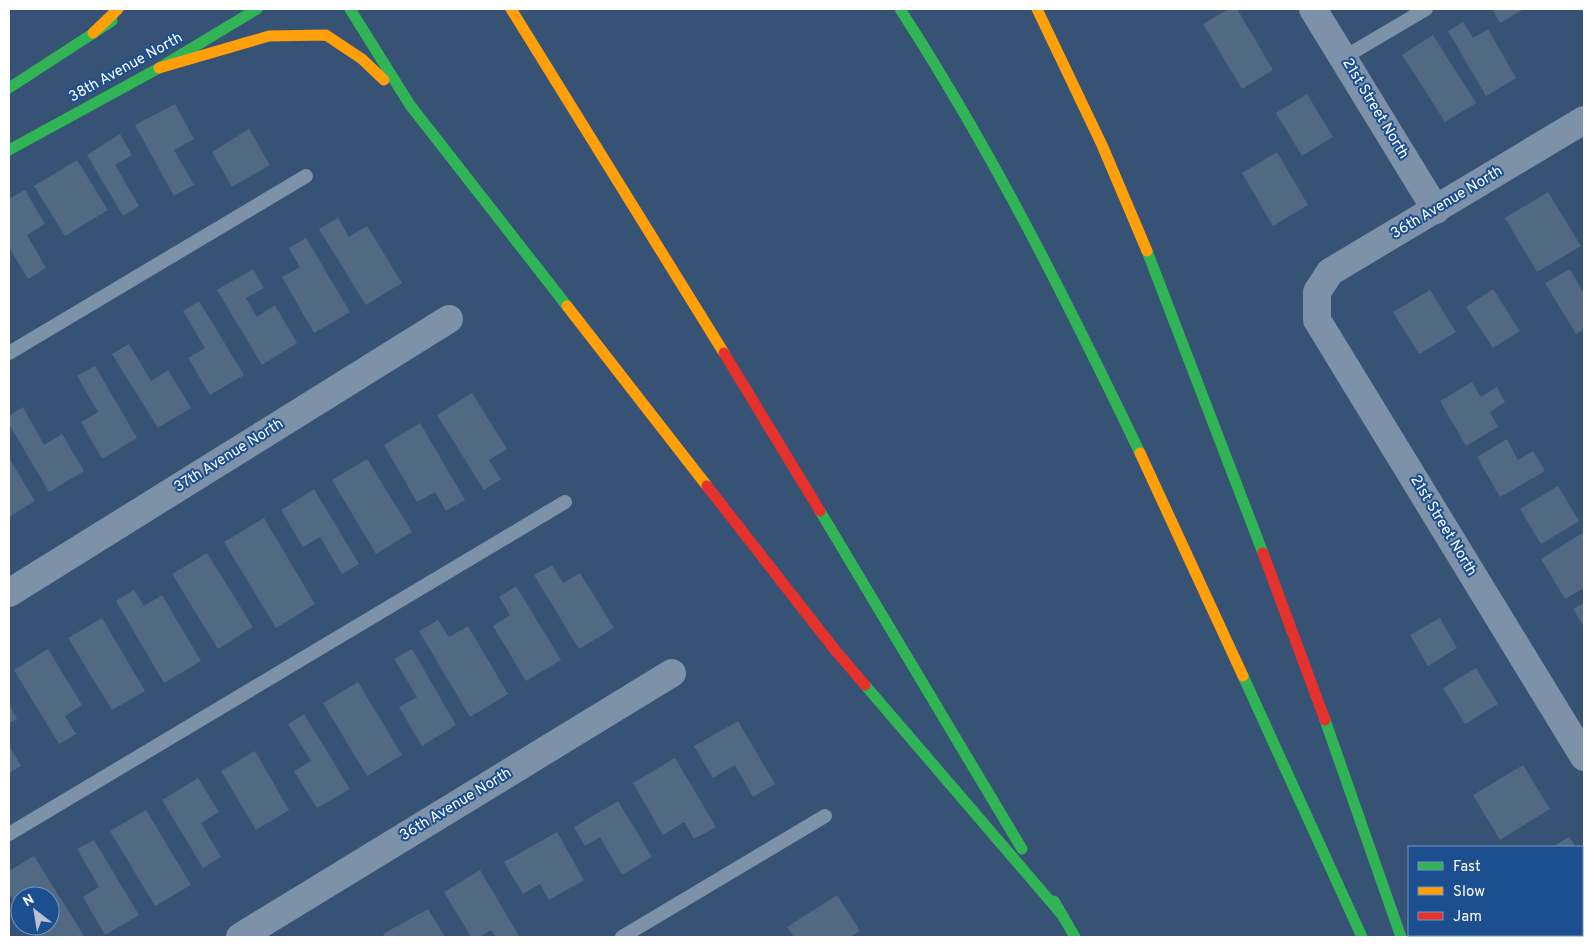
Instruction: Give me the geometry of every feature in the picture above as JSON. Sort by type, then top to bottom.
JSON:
[{"type":"main road","points":[[93,33],[118,9]]},
{"type":"main road","points":[[9,88],[130,9]]},
{"type":"main road","name":"38th Avenue North","points":[[9,150],[159,68],[257,9]]},
{"type":"main road","points":[[350,9],[410,105],[835,650],[1063,916]]},
{"type":"main road","points":[[511,9],[763,417],[1076,937]]},
{"type":"main road","points":[[900,9],[1013,201],[1065,299],[1150,475],[1362,937]]},
{"type":"main road","points":[[1037,9],[1120,184],[1188,349],[1339,759],[1401,937]]},
{"type":"main road","points":[[159,68],[269,36],[326,35],[362,59],[410,105]]},
{"type":"street","name":"21st Street North","points":[[1313,9],[1436,210]]},
{"type":"street","name":"36th Avenue North","points":[[1317,292],[1330,272],[1584,120]]},
{"type":"street","name":"21st Street North","points":[[1317,292],[1317,320],[1584,757]]},
{"type":"street","name":"37th Avenue North","points":[[9,593],[449,319]]},
{"type":"street","name":"36th Avenue North","points":[[240,937],[672,673]]},
{"type":"lane","points":[[1344,58],[1426,9]]},
{"type":"lane","points":[[9,353],[306,176]]},
{"type":"lane","points":[[9,834],[565,502]]},
{"type":"lane","points":[[622,937],[825,816]]},
{"type":"building","points":[[1229,9],[1237,9],[1273,70],[1242,89],[1203,24]]},
{"type":"building","points":[[1492,9],[1524,9],[1500,23]]},
{"type":"building","points":[[1463,22],[1473,38],[1488,29],[1516,78],[1486,96],[1448,31]]},
{"type":"building","points":[[1433,35],[1476,103],[1445,122],[1402,55]]},
{"type":"building","points":[[1307,94],[1333,137],[1302,156],[1276,113]]},
{"type":"building","points":[[175,104],[194,139],[174,150],[194,185],[174,196],[135,125]]},
{"type":"building","points":[[249,129],[270,165],[232,187],[212,152]]},
{"type":"building","points":[[120,134],[132,155],[115,165],[139,206],[123,216],[87,155]]},
{"type":"building","points":[[1277,152],[1308,205],[1273,226],[1242,173]]},
{"type":"building","points":[[77,160],[108,210],[65,236],[34,186]]},
{"type":"building","points":[[25,190],[45,224],[27,235],[46,268],[28,279],[9,247],[9,199]]},
{"type":"building","points":[[1548,192],[1581,246],[1537,272],[1505,218]]},
{"type":"building","points":[[338,218],[349,237],[367,226],[402,283],[366,305],[319,229]]},
{"type":"building","points":[[306,238],[350,312],[314,333],[282,277],[300,267],[289,248]]},
{"type":"building","points":[[253,269],[264,288],[246,298],[257,317],[275,305],[297,343],[262,365],[217,290]]},
{"type":"building","points":[[1570,269],[1584,294],[1584,329],[1576,334],[1545,283]]},
{"type":"building","points":[[1493,289],[1520,331],[1493,348],[1466,307]]},
{"type":"building","points":[[1430,290],[1456,332],[1419,354],[1393,312]]},
{"type":"building","points":[[199,301],[244,375],[210,395],[188,358],[205,348],[183,311]]},
{"type":"building","points":[[129,344],[151,381],[168,370],[191,408],[158,428],[112,354]]},
{"type":"building","points":[[95,366],[137,438],[102,459],[81,422],[98,412],[77,376]]},
{"type":"building","points":[[1472,382],[1481,397],[1497,387],[1505,402],[1490,412],[1498,427],[1466,446],[1440,401]]},
{"type":"building","points":[[472,393],[507,449],[489,460],[501,479],[484,490],[437,415]]},
{"type":"building","points":[[23,407],[44,445],[62,434],[84,471],[49,492],[9,424],[9,416]]},
{"type":"building","points":[[420,423],[465,500],[446,511],[435,492],[417,502],[384,445]]},
{"type":"building","points":[[1507,439],[1518,460],[1533,451],[1545,471],[1500,497],[1477,457]]},
{"type":"building","points":[[9,458],[35,501],[9,517]]},
{"type":"building","points":[[367,459],[412,532],[376,554],[332,480]]},
{"type":"building","points":[[1558,486],[1579,521],[1541,544],[1520,509]]},
{"type":"building","points":[[314,489],[359,564],[342,574],[320,537],[303,547],[281,510]]},
{"type":"building","points":[[264,518],[315,604],[276,628],[224,542]]},
{"type":"building","points":[[1584,532],[1584,588],[1565,599],[1541,559]]},
{"type":"building","points":[[207,553],[253,627],[218,649],[172,574]]},
{"type":"building","points":[[552,565],[563,583],[580,573],[614,628],[579,649],[534,575]]},
{"type":"building","points":[[516,586],[561,660],[526,681],[493,626],[510,615],[499,597]]},
{"type":"building","points":[[134,590],[144,606],[162,595],[201,661],[164,683],[116,601]]},
{"type":"building","points":[[1584,603],[1584,627],[1573,609]]},
{"type":"building","points":[[102,618],[145,691],[112,710],[68,638]]},
{"type":"building","points":[[1440,618],[1457,648],[1428,666],[1410,635]]},
{"type":"building","points":[[438,620],[449,637],[468,626],[508,694],[470,717],[419,631]]},
{"type":"building","points":[[48,649],[82,705],[65,716],[76,734],[59,744],[14,670]]},
{"type":"building","points":[[412,649],[456,725],[422,746],[399,707],[417,697],[394,659]]},
{"type":"building","points":[[1476,668],[1498,704],[1465,724],[1443,688]]},
{"type":"building","points":[[358,682],[402,755],[367,776],[323,703]]},
{"type":"building","points":[[9,704],[17,719],[9,723]]},
{"type":"building","points":[[304,714],[350,789],[317,808],[294,771],[311,761],[288,724]]},
{"type":"building","points":[[738,721],[775,784],[753,797],[735,765],[713,778],[694,746]]},
{"type":"building","points":[[9,745],[21,766],[9,773]]},
{"type":"building","points":[[255,751],[289,810],[256,830],[221,771]]},
{"type":"building","points":[[675,758],[716,827],[694,839],[684,822],[663,835],[633,783]]},
{"type":"building","points":[[1523,765],[1550,809],[1500,840],[1473,795]]},
{"type":"building","points":[[198,778],[219,812],[201,823],[221,857],[203,868],[162,800]]},
{"type":"building","points":[[618,801],[652,857],[622,875],[600,837],[585,846],[574,827]]},
{"type":"building","points":[[146,810],[191,885],[155,906],[110,831]]},
{"type":"building","points":[[557,832],[584,880],[549,900],[540,884],[523,894],[504,862]]},
{"type":"building","points":[[1569,837],[1575,846],[1554,846]]},
{"type":"building","points":[[94,840],[139,915],[105,935],[83,897],[99,887],[77,849]]},
{"type":"building","points":[[34,856],[53,886],[10,886],[10,895],[9,871]]},
{"type":"building","points":[[1583,859],[1584,861],[1583,877]]},
{"type":"building","points":[[480,870],[519,936],[496,937],[491,930],[480,937],[471,937],[444,892]]},
{"type":"building","points":[[1583,894],[1584,937],[1575,937],[1583,936]]},
{"type":"building","points":[[837,895],[860,931],[850,937],[794,937],[787,927]]},
{"type":"building","points":[[60,898],[84,936],[36,937],[60,936]]},
{"type":"building","points":[[428,909],[445,937],[385,937],[383,934]]},
{"type":"traffic: fast","points":[[9,150],[159,68],[257,9]]},
{"type":"traffic: fast","points":[[350,9],[410,105],[567,306]]},
{"type":"traffic: fast","points":[[900,9],[966,117],[1027,227],[1085,339],[1140,453]]},
{"type":"traffic: fast","points":[[9,88],[112,21]]},
{"type":"traffic: fast","points":[[1147,251],[1263,553]]},
{"type":"traffic: fast","points":[[820,511],[1022,849]]},
{"type":"traffic: fast","points":[[1243,676],[1362,937]]},
{"type":"traffic: fast","points":[[865,685],[1063,916]]},
{"type":"traffic: fast","points":[[1325,720],[1401,937]]},
{"type":"traffic: fast","points":[[1054,901],[1075,937]]},
{"type":"traffic: slow","points":[[93,33],[118,9]]},
{"type":"traffic: slow","points":[[511,9],[724,353]]},
{"type":"traffic: slow","points":[[1037,9],[1102,145],[1147,251]]},
{"type":"traffic: slow","points":[[159,68],[269,36],[326,35],[362,59],[384,80]]},
{"type":"traffic: slow","points":[[567,306],[707,486]]},
{"type":"traffic: slow","points":[[1140,453],[1243,676]]},
{"type":"traffic: jam","points":[[724,353],[820,511]]},
{"type":"traffic: jam","points":[[707,486],[835,650],[865,685]]},
{"type":"traffic: jam","points":[[1263,553],[1325,720]]}]
